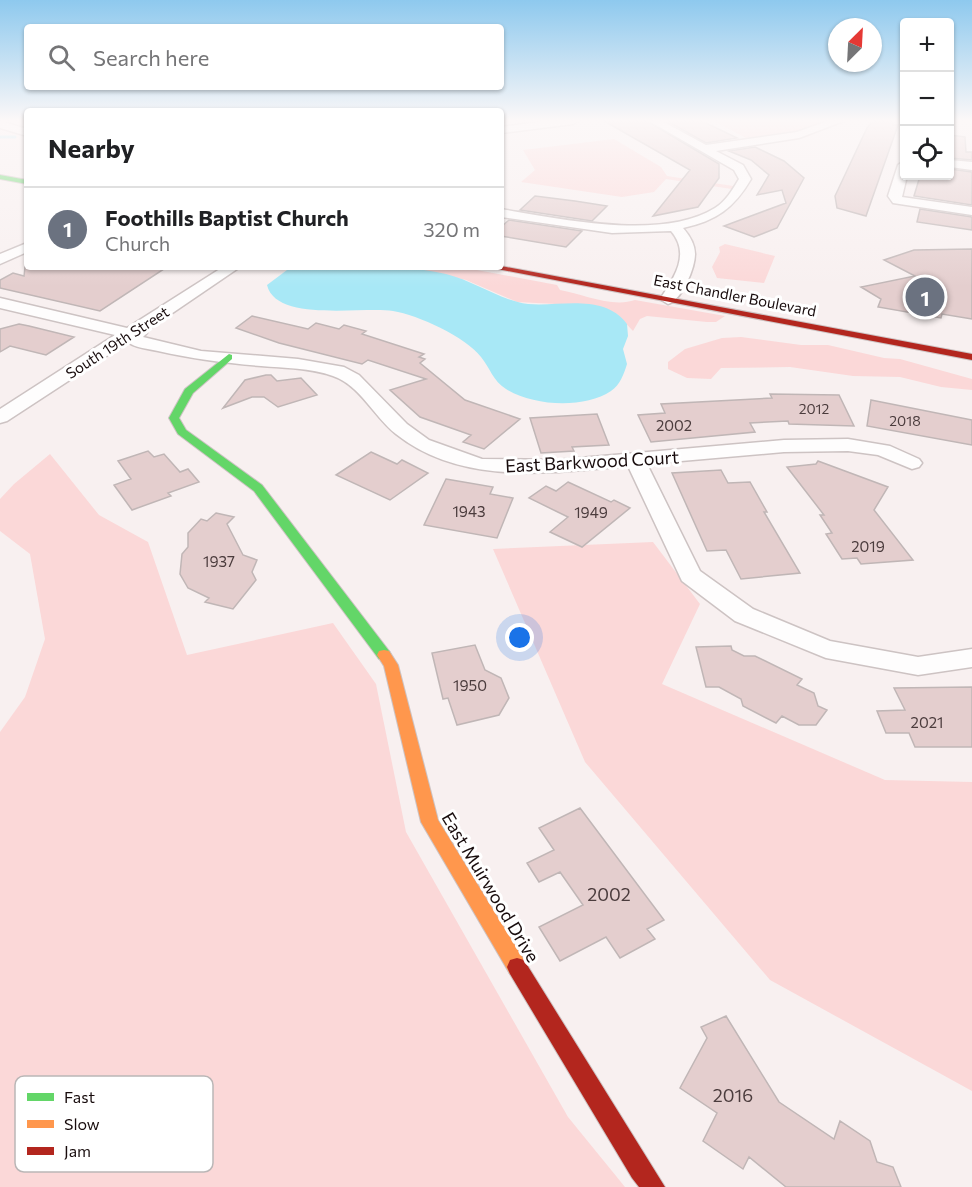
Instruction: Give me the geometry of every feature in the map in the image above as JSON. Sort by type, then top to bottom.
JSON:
[{"type":"street","points":[[504,213],[599,228],[633,229],[673,225],[694,221],[720,211],[745,179],[744,176]]},
{"type":"street","points":[[0,177],[24,181]]},
{"type":"street","points":[[900,177],[894,196],[898,200],[972,211]]},
{"type":"street","points":[[668,299],[687,267],[689,254],[681,233],[673,225]]},
{"type":"street","points":[[0,260],[24,248]]},
{"type":"street","name":"East Chandler Boulevard","points":[[504,269],[972,357]]},
{"type":"street","name":"South 19th Street","points":[[0,417],[227,270]]},
{"type":"street","name":"East Barkwood Court","points":[[0,303],[129,334],[137,341],[201,357],[229,357],[339,371],[353,379],[400,428],[423,444],[450,456],[481,465],[519,467],[635,460],[784,446],[848,445],[883,450],[912,463]]},
{"type":"street","name":"East Muirwood Drive","points":[[229,357],[185,396],[176,408],[174,418],[182,432],[258,488],[391,665],[430,822],[640,1170],[654,1187]]},
{"type":"street","points":[[635,460],[690,576],[744,615],[826,649],[918,666],[972,658]]},
{"type":"shaded area","points":[[528,176],[670,176],[740,187],[738,190],[666,179],[654,192],[622,197],[521,182]]},
{"type":"shaded area","points":[[725,244],[775,256],[764,283],[717,278],[712,267],[720,252],[719,247]]},
{"type":"shaded area","points":[[421,270],[477,270],[557,285],[560,290],[607,301],[635,300],[725,316],[716,322],[707,322],[647,316],[640,319],[633,331],[617,314],[595,306],[517,302],[466,280]]},
{"type":"shaded area","points":[[741,337],[801,345],[828,345],[884,358],[900,359],[972,379],[972,390],[941,387],[900,377],[853,376],[790,367],[721,368],[711,379],[687,378],[668,369],[668,362],[685,349],[722,338]]},
{"type":"shaded area","points":[[50,454],[99,515],[148,542],[187,655],[333,623],[376,684],[406,832],[568,1117],[625,1187],[0,1187],[0,732],[25,697],[45,639],[30,554],[0,531],[0,499]]},
{"type":"shaded area","points":[[653,542],[700,604],[662,684],[885,780],[972,782],[972,1091],[770,980],[585,762],[493,549]]},
{"type":"water","points":[[287,270],[421,270],[457,277],[517,302],[594,305],[617,314],[627,324],[628,336],[623,349],[627,364],[617,386],[600,397],[573,403],[530,399],[517,395],[502,386],[474,349],[441,328],[393,311],[303,309],[286,304],[274,297],[267,285]]},
{"type":"building","points":[[685,176],[719,176],[698,207],[653,216]]},
{"type":"building","points":[[768,176],[804,178],[777,228],[754,237],[724,226],[786,203],[782,190],[757,195]]},
{"type":"building","points":[[844,176],[880,176],[866,216],[837,208],[835,196]]},
{"type":"building","points":[[954,176],[972,176],[972,205],[914,196],[919,180],[954,180]]},
{"type":"building","points":[[535,196],[607,206],[592,221],[520,210]]},
{"type":"building","points":[[920,209],[972,217],[972,230],[917,222]]},
{"type":"building","points":[[509,220],[582,231],[566,247],[504,237],[504,224]]},
{"type":"building","points":[[972,249],[972,319],[942,314],[941,318],[878,307],[881,299],[861,287],[915,276],[884,260],[914,250]]},
{"type":"building","points":[[25,270],[162,270],[100,311],[0,288],[0,280],[13,273],[24,276]]},
{"type":"building","points":[[252,316],[308,329],[316,323],[339,329],[344,325],[366,331],[362,334],[424,354],[419,357],[425,359],[420,363],[465,400],[520,419],[484,449],[463,442],[471,435],[420,417],[390,390],[426,379],[368,360],[362,364],[279,343],[236,328]]},
{"type":"building","points":[[19,324],[74,337],[46,355],[10,346],[0,352],[0,329]]},
{"type":"building","points":[[271,375],[277,381],[301,378],[317,395],[278,407],[264,397],[252,397],[223,408],[245,380]]},
{"type":"building","points":[[770,394],[839,395],[854,426],[789,424],[788,421],[750,423],[755,432],[651,442],[638,415],[665,413],[661,404],[772,398]]},
{"type":"building","points":[[871,400],[972,420],[972,445],[867,426]]},
{"type":"building","points":[[597,414],[609,445],[572,447],[574,451],[541,453],[530,418]]},
{"type":"building","points":[[148,451],[154,457],[164,454],[180,472],[188,469],[199,482],[168,493],[171,496],[132,510],[114,485],[131,479],[118,461]]},
{"type":"building","points":[[371,452],[397,464],[402,460],[428,473],[390,500],[336,475]]},
{"type":"building","points":[[818,461],[888,487],[874,510],[913,560],[861,564],[857,558],[842,559],[826,534],[832,533],[820,515],[824,515],[787,467],[816,464]]},
{"type":"building","points":[[721,470],[728,483],[750,482],[767,512],[764,512],[800,573],[741,579],[726,550],[707,551],[672,473]]},
{"type":"building","points":[[446,479],[493,487],[490,494],[513,498],[497,538],[424,525]]},
{"type":"building","points":[[568,482],[611,502],[614,500],[630,508],[582,547],[550,532],[568,517],[529,498],[546,486],[556,491]]},
{"type":"building","points":[[216,513],[234,517],[227,524],[243,555],[257,560],[252,572],[256,580],[233,609],[205,602],[209,598],[188,588],[180,574],[182,554],[188,547],[188,533],[201,519],[207,521]]},
{"type":"building","points":[[475,645],[485,670],[501,678],[509,698],[499,715],[457,725],[448,698],[443,699],[432,653]]},
{"type":"building","points":[[731,646],[732,650],[744,656],[755,656],[802,679],[797,685],[814,693],[818,706],[827,710],[816,725],[799,725],[782,716],[776,723],[743,706],[741,699],[719,687],[706,687],[696,647]]},
{"type":"building","points":[[972,687],[972,747],[915,747],[909,733],[886,733],[877,711],[905,710],[894,688]]},
{"type":"building","points":[[580,808],[664,920],[647,929],[655,939],[620,958],[606,937],[560,961],[539,927],[583,905],[560,872],[539,882],[527,863],[554,850],[539,828]]},
{"type":"building","points":[[726,1016],[779,1102],[834,1139],[840,1121],[870,1141],[877,1162],[893,1167],[901,1187],[786,1187],[749,1157],[743,1169],[703,1141],[717,1113],[680,1088],[707,1038],[701,1027]]},
{"type":"traffic: fast","points":[[0,177],[24,181]]},
{"type":"traffic: fast","points":[[229,357],[189,391],[174,418],[182,432],[258,488],[384,655]]},
{"type":"traffic: slow","points":[[384,655],[391,665],[430,822],[517,967]]},
{"type":"traffic: jam","points":[[504,269],[972,357]]},
{"type":"traffic: jam","points":[[517,967],[640,1170],[654,1187]]},
{"type":"place","name":"Foothills Baptist Church","points":[[925,297]]}]
